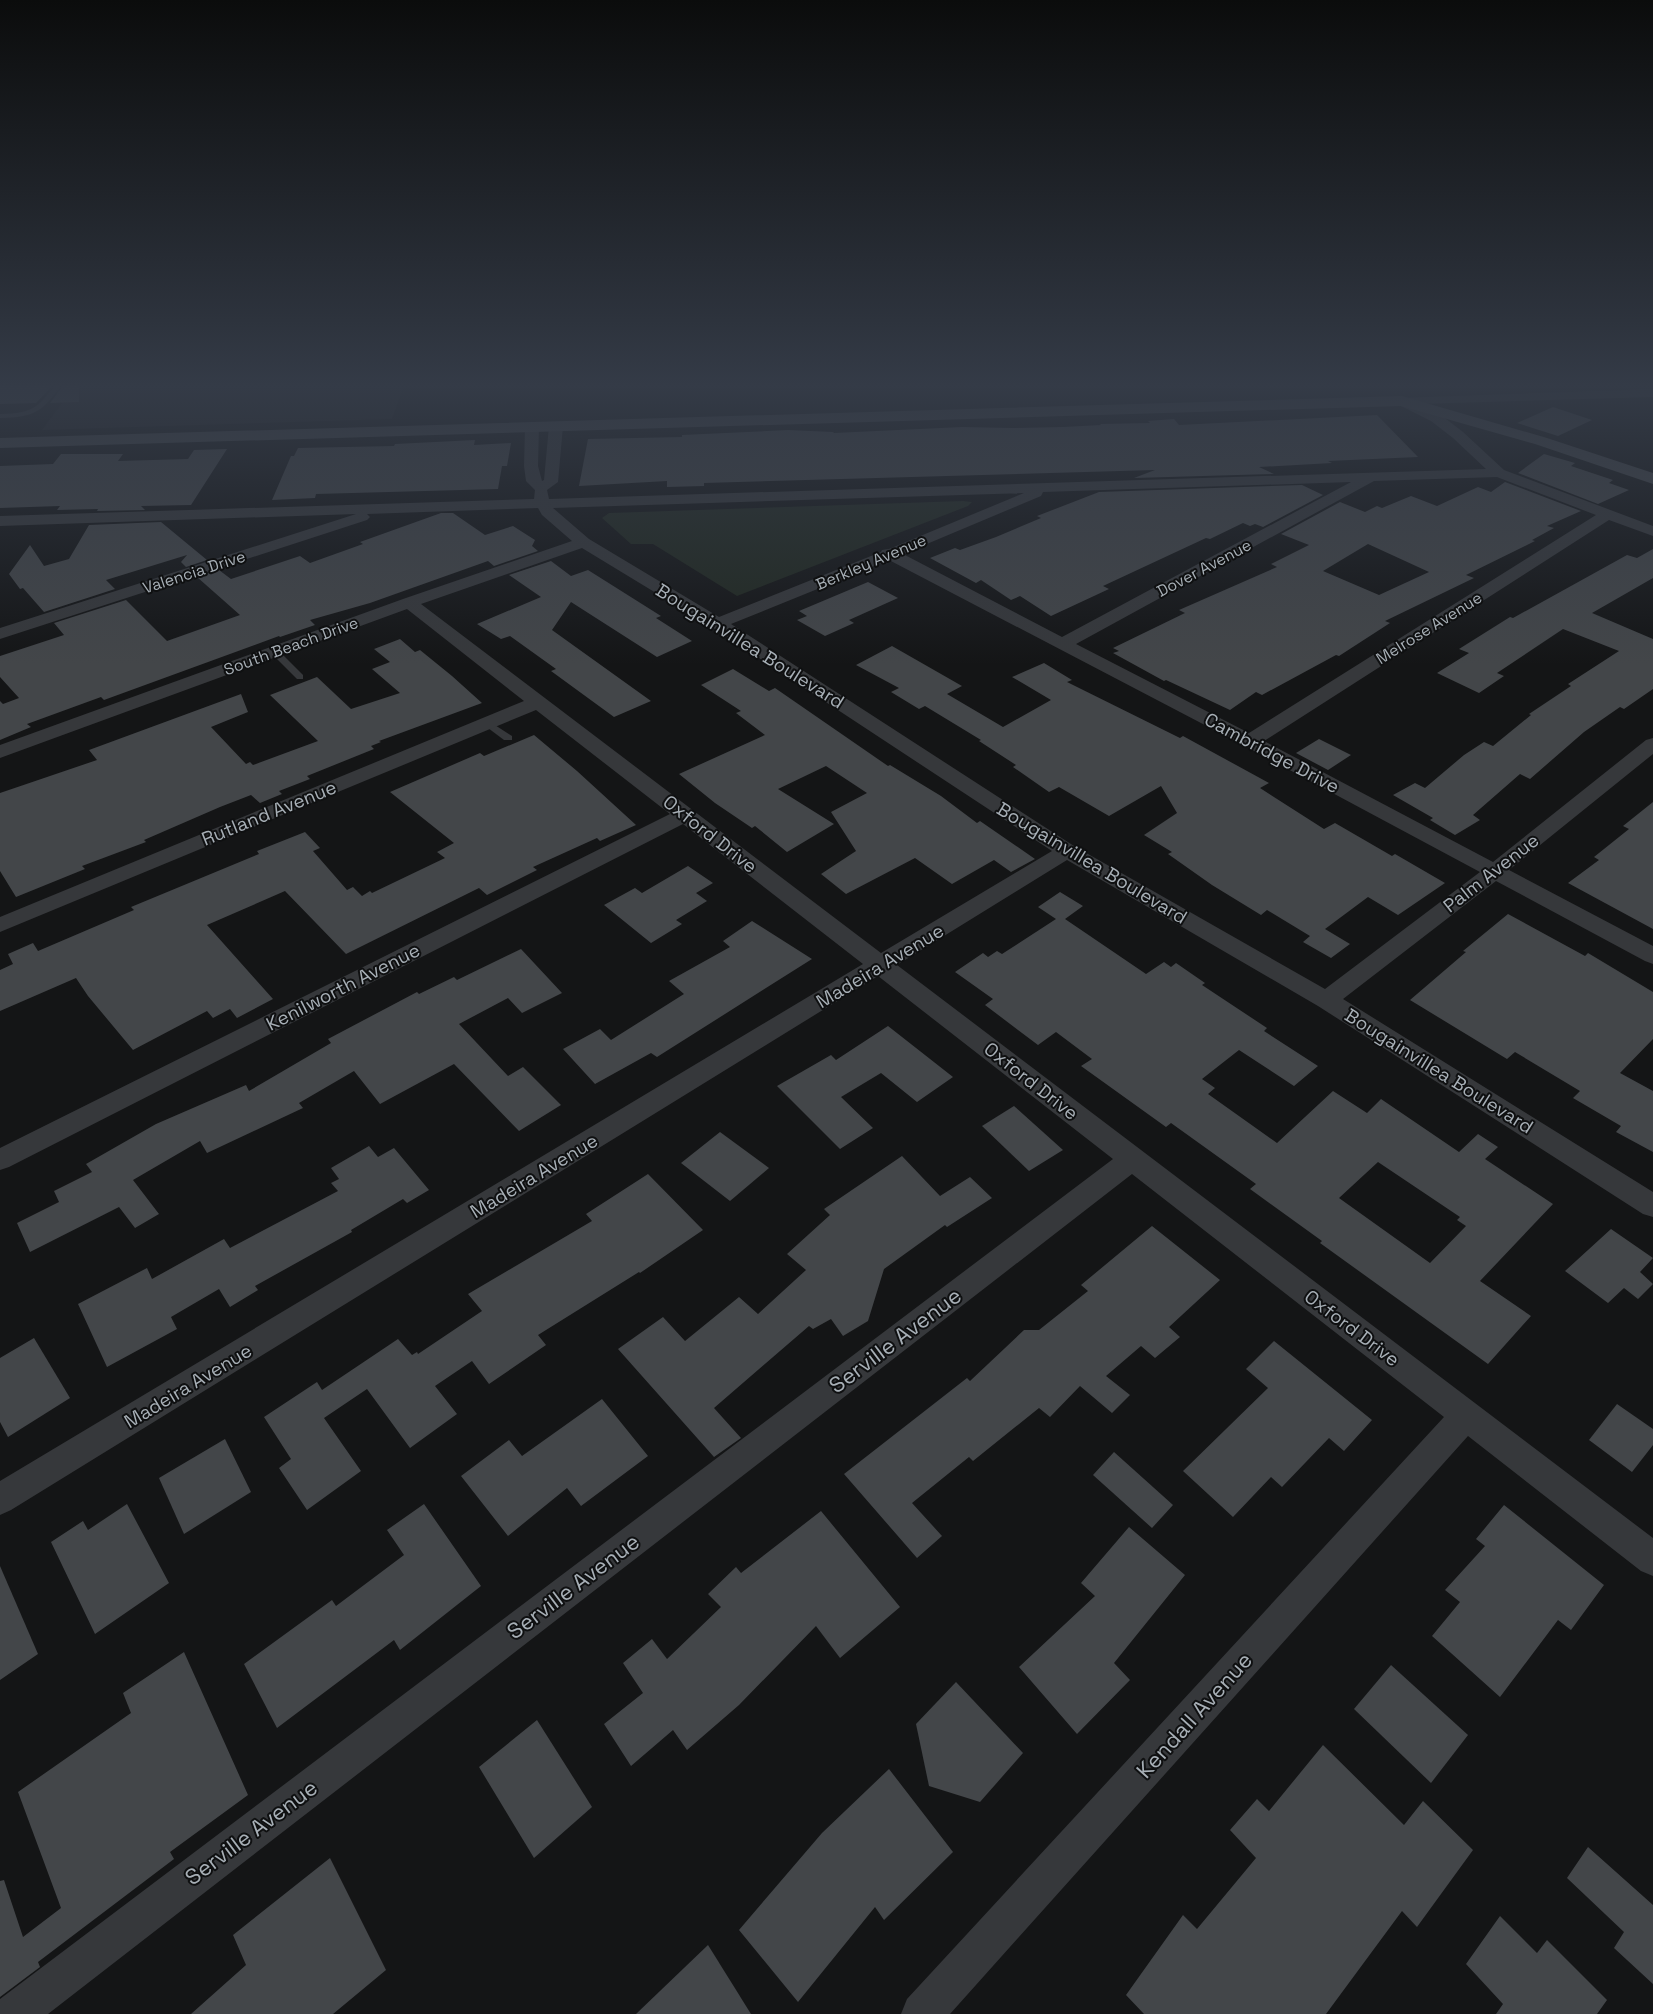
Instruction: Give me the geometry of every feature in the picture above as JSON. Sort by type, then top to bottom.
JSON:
[{"type":"street","name":"Bougainvillea Boulevard","points":[[532,477],[543,496],[547,512],[559,524],[583,542],[718,623],[1067,851],[1326,1000],[1653,1206]]},
{"type":"street","points":[[543,496],[551,482],[551,477]]},
{"type":"street","points":[[0,521],[388,509],[543,496],[1050,488],[1372,477]]},
{"type":"street","name":"Dover Avenue","points":[[1062,644],[1372,477]]},
{"type":"street","points":[[1510,477],[1653,531]]},
{"type":"street","name":"Berkley Avenue","points":[[718,623],[787,597],[1050,488]]},
{"type":"street","name":"Valencia Drive","points":[[3,629],[388,509]]},
{"type":"street","name":"Melrose Avenue","points":[[1250,741],[1607,514]]},
{"type":"street","name":"South Beach Drive","points":[[0,752],[409,603],[583,542]]},
{"type":"street","name":"Cambridge Drive","points":[[888,554],[1250,741],[1653,956]]},
{"type":"street","name":"Oxford Drive","points":[[409,603],[1653,1560]]},
{"type":"street","name":"Rutland Avenue","points":[[0,925],[538,702]]},
{"type":"street","name":"Palm Avenue","points":[[1326,1000],[1494,872],[1653,744]]},
{"type":"street","name":"Kenilworth Avenue","points":[[0,1160],[685,815]]},
{"type":"street","name":"Madeira Avenue","points":[[0,1499],[1067,851]]},
{"type":"street","name":"Serville Avenue","points":[[14,2014],[1132,1159]]},
{"type":"street","name":"Kendall Avenue","points":[[922,2014],[1466,1415]]},
{"type":"lane","points":[[275,652],[300,677]]},
{"type":"lane","points":[[487,723],[508,738]]},
{"type":"shaded area","points":[[972,502],[968,506],[737,596],[653,544],[631,544],[602,518],[609,513]]},
{"type":"building","points":[[0,477],[209,477],[191,505],[141,506],[145,510],[97,511],[98,509],[57,510],[60,506],[0,508]]},
{"type":"building","points":[[282,477],[500,477],[498,489],[316,494],[315,498],[272,500]]},
{"type":"building","points":[[581,477],[913,477],[704,483],[704,486],[667,487],[667,481],[579,486]]},
{"type":"building","points":[[1137,477],[1169,477],[1134,478]]},
{"type":"building","points":[[1528,477],[1604,477],[1613,480],[1609,483],[1629,490],[1598,504]]},
{"type":"building","points":[[1505,482],[1581,511],[1547,526],[1554,528],[1532,540],[1535,541],[1466,575],[1474,578],[1385,621],[1390,623],[1339,656],[1336,655],[1262,695],[1256,692],[1230,710],[1166,680],[1164,681],[1113,653],[1119,651],[1113,648],[1185,613],[1179,610],[1277,567],[1271,564],[1309,545],[1281,534],[1340,502],[1365,512],[1377,506],[1382,508],[1411,496],[1437,506],[1478,487],[1491,492]],"holes":[[[1368,544],[1429,572],[1379,595],[1323,571]]]},
{"type":"building","points":[[1302,485],[1323,495],[1263,527],[1255,524],[1250,526],[1243,523],[1210,539],[1206,538],[1103,586],[1109,589],[1051,616],[1020,596],[1011,600],[981,580],[976,583],[930,558],[955,548],[960,550],[996,537],[1041,518],[1037,516],[1099,492]]},
{"type":"building","points":[[441,513],[453,513],[485,535],[513,526],[535,540],[532,546],[538,551],[494,566],[488,561],[370,603],[310,620],[315,625],[279,636],[104,700],[101,697],[27,724],[31,727],[0,740],[0,701],[3,704],[19,698],[0,677],[0,656],[64,635],[54,623],[126,600],[167,641],[240,615],[197,577],[219,570],[231,579],[300,556],[310,563],[363,544],[360,542]]},
{"type":"building","points":[[161,522],[207,560],[186,567],[181,562],[187,555],[106,580],[115,589],[44,612],[23,588],[20,589],[9,574],[30,545],[44,566],[69,559],[89,525]]},
{"type":"building","points":[[1653,549],[1653,578],[1592,613],[1653,639],[1653,689],[1624,709],[1620,707],[1584,732],[1530,779],[1520,774],[1473,815],[1480,820],[1455,835],[1430,820],[1433,818],[1393,795],[1415,783],[1425,788],[1464,755],[1484,742],[1493,746],[1531,715],[1529,714],[1571,686],[1568,684],[1619,651],[1563,629],[1497,673],[1504,676],[1479,693],[1437,673],[1469,653],[1459,649],[1510,617],[1513,618],[1627,555],[1637,558]]},
{"type":"building","points":[[551,561],[571,576],[588,570],[661,616],[656,618],[692,641],[657,657],[571,602],[552,630],[651,701],[614,717],[551,671],[556,669],[510,636],[501,639],[477,624],[541,597],[509,575]]},
{"type":"building","points":[[868,582],[898,598],[849,620],[854,623],[825,636],[797,620],[807,616],[799,611]]},
{"type":"building","points":[[400,639],[415,652],[420,650],[482,703],[379,741],[381,742],[371,746],[374,749],[307,776],[310,779],[279,791],[282,794],[260,803],[251,795],[220,807],[144,840],[146,842],[82,866],[85,869],[16,897],[0,871],[0,793],[97,760],[89,750],[241,694],[248,712],[211,727],[246,764],[250,762],[253,765],[318,741],[270,695],[317,677],[351,709],[400,693],[372,669],[390,662],[374,649]]},
{"type":"building","points":[[892,646],[962,686],[947,694],[1003,727],[1051,700],[1012,677],[1044,663],[1072,680],[1067,682],[1180,738],[1183,736],[1269,783],[1260,788],[1324,829],[1335,823],[1392,856],[1395,854],[1445,883],[1398,915],[1368,897],[1325,929],[1350,944],[1331,958],[1303,942],[1310,936],[1267,910],[1261,915],[1212,885],[1168,854],[1172,852],[1144,835],[1177,813],[1161,786],[1109,816],[1059,787],[1049,792],[1013,767],[1016,765],[979,741],[981,740],[925,706],[919,709],[891,692],[899,688],[856,665]]},
{"type":"building","points":[[733,669],[769,691],[775,688],[888,766],[890,765],[941,796],[977,823],[980,821],[1035,859],[1011,872],[994,860],[952,884],[915,858],[846,894],[821,874],[856,851],[831,812],[867,793],[826,766],[778,789],[834,824],[787,852],[755,826],[752,828],[715,803],[679,774],[765,735],[736,713],[741,711],[701,685]]},
{"type":"building","points":[[534,735],[636,825],[600,841],[597,838],[533,867],[537,870],[487,895],[479,888],[346,954],[285,891],[207,925],[273,999],[237,1018],[230,1009],[213,1018],[207,1011],[133,1050],[88,996],[76,978],[0,1011],[0,970],[13,964],[8,954],[33,943],[38,951],[134,910],[131,907],[259,854],[257,851],[305,832],[320,848],[313,851],[347,890],[353,887],[362,896],[445,858],[437,852],[454,843],[390,792],[480,753],[484,756]]},
{"type":"building","points":[[1319,739],[1351,755],[1328,770],[1296,753]]},
{"type":"building","points":[[1653,802],[1653,929],[1568,883],[1599,860],[1594,857],[1629,829],[1623,826]]},
{"type":"building","points":[[688,866],[713,883],[696,893],[707,901],[676,920],[682,924],[651,943],[604,905],[635,888],[642,893]]},
{"type":"building","points":[[1060,892],[1083,906],[1065,919],[1146,974],[1164,962],[1171,967],[1176,963],[1205,983],[1202,985],[1267,1028],[1264,1031],[1318,1066],[1294,1086],[1239,1050],[1202,1079],[1215,1088],[1208,1094],[1277,1143],[1333,1091],[1367,1113],[1381,1099],[1459,1152],[1478,1134],[1498,1147],[1485,1159],[1553,1204],[1480,1281],[1531,1316],[1488,1364],[1320,1243],[1322,1241],[1250,1189],[1256,1184],[1171,1123],[1166,1127],[1081,1066],[1092,1059],[1056,1032],[1038,1045],[985,1005],[993,999],[955,972],[983,953],[988,957],[997,951],[1002,954],[1056,919],[1038,907]],"holes":[[[1378,1162],[1460,1217],[1457,1220],[1466,1226],[1430,1263],[1339,1198]]]},
{"type":"building","points":[[1508,914],[1585,956],[1588,953],[1653,992],[1653,1039],[1620,1073],[1653,1091],[1653,1152],[1616,1132],[1621,1126],[1573,1098],[1580,1091],[1515,1052],[1507,1059],[1410,1000],[1466,952],[1463,951]]},
{"type":"building","points":[[752,921],[812,959],[657,1057],[651,1053],[595,1084],[563,1049],[600,1029],[611,1040],[684,994],[669,981],[730,947],[723,941]]},
{"type":"building","points":[[521,949],[562,993],[522,1013],[508,998],[459,1024],[508,1076],[523,1067],[561,1105],[519,1131],[454,1064],[380,1104],[354,1071],[299,1103],[303,1108],[207,1153],[200,1141],[133,1180],[159,1214],[135,1228],[119,1207],[30,1252],[17,1223],[59,1202],[54,1191],[92,1172],[86,1164],[156,1124],[246,1085],[249,1091],[331,1043],[328,1039],[417,992],[419,994],[454,977],[457,980]]},
{"type":"building","points":[[888,1026],[953,1077],[917,1102],[881,1073],[841,1097],[873,1128],[840,1149],[777,1086],[831,1055],[836,1060]]},
{"type":"building","points":[[1014,1106],[1063,1150],[1029,1171],[982,1126]]},
{"type":"building","points":[[720,1132],[769,1168],[730,1201],[681,1163]]},
{"type":"building","points":[[369,1146],[378,1157],[394,1148],[429,1190],[407,1203],[403,1199],[351,1230],[352,1232],[255,1286],[258,1290],[230,1307],[219,1289],[171,1317],[177,1329],[107,1367],[78,1304],[147,1268],[152,1279],[224,1239],[230,1248],[338,1191],[331,1183],[339,1179],[331,1168]]},
{"type":"building","points":[[902,1156],[940,1196],[970,1177],[992,1198],[947,1227],[945,1225],[884,1269],[868,1321],[843,1336],[831,1319],[813,1329],[809,1326],[714,1408],[741,1438],[714,1457],[618,1349],[663,1317],[685,1341],[739,1297],[758,1314],[806,1270],[787,1254],[830,1215],[824,1209]]},
{"type":"building","points":[[648,1174],[703,1230],[640,1273],[538,1335],[546,1345],[489,1384],[472,1361],[435,1386],[457,1414],[410,1448],[367,1389],[324,1418],[361,1471],[307,1510],[279,1468],[291,1459],[264,1417],[317,1382],[322,1390],[398,1339],[412,1355],[417,1352],[418,1354],[482,1311],[468,1294],[592,1221],[586,1214]]},
{"type":"building","points":[[1152,1226],[1220,1280],[1169,1327],[1180,1337],[1155,1358],[1141,1346],[1106,1376],[1130,1395],[1112,1413],[1080,1386],[1050,1417],[1039,1408],[973,1461],[969,1457],[912,1503],[942,1536],[917,1558],[844,1474],[967,1378],[970,1381],[1024,1330],[1039,1330],[1088,1291],[1081,1285]]},
{"type":"building","points":[[1611,1229],[1653,1258],[1640,1272],[1653,1284],[1638,1299],[1624,1288],[1608,1303],[1565,1271]]},
{"type":"building","points":[[34,1338],[70,1398],[8,1437],[0,1422],[0,1358]]},
{"type":"building","points":[[1274,1341],[1372,1420],[1344,1451],[1329,1438],[1282,1487],[1271,1477],[1233,1517],[1183,1471],[1268,1388],[1246,1369]]},
{"type":"building","points":[[602,1399],[648,1456],[581,1506],[567,1488],[508,1536],[461,1476],[509,1440],[522,1456]]},
{"type":"building","points":[[1617,1404],[1653,1429],[1653,1445],[1632,1472],[1589,1440]]},
{"type":"building","points":[[225,1439],[251,1492],[184,1534],[159,1478]]},
{"type":"building","points":[[1114,1452],[1173,1505],[1152,1528],[1093,1475]]},
{"type":"building","points":[[127,1504],[169,1583],[95,1634],[51,1542],[83,1521],[88,1530]]},
{"type":"building","points":[[424,1504],[481,1586],[400,1650],[394,1640],[277,1728],[244,1664],[332,1600],[336,1606],[404,1555],[387,1530]]},
{"type":"building","points":[[1504,1505],[1604,1585],[1571,1630],[1558,1620],[1500,1697],[1432,1636],[1460,1602],[1445,1590],[1485,1546],[1476,1539]]},
{"type":"building","points":[[821,1511],[900,1607],[840,1658],[816,1626],[739,1705],[687,1750],[673,1730],[631,1766],[604,1724],[643,1693],[623,1663],[652,1639],[667,1659],[721,1607],[708,1594],[736,1567],[741,1573]]},
{"type":"building","points":[[1129,1527],[1185,1575],[1114,1663],[1130,1680],[1077,1734],[1019,1667],[1095,1596],[1081,1583]]},
{"type":"building","points":[[0,1566],[38,1654],[0,1680]]},
{"type":"building","points":[[184,1652],[248,1795],[170,1852],[174,1859],[38,1962],[40,1967],[0,1997],[0,1881],[4,1880],[23,1937],[61,1908],[18,1792],[131,1713],[123,1693]]},
{"type":"building","points":[[1391,1665],[1468,1735],[1431,1783],[1354,1709]]},
{"type":"building","points":[[956,1682],[1023,1753],[980,1802],[929,1786],[916,1724]]},
{"type":"building","points":[[537,1720],[592,1807],[534,1858],[479,1767]]},
{"type":"building","points":[[1323,1745],[1404,1825],[1423,1801],[1473,1850],[1417,1927],[1402,1911],[1326,2014],[1144,2014],[1126,1995],[1183,1915],[1197,1929],[1256,1858],[1230,1830],[1257,1799],[1269,1811]]},
{"type":"building","points":[[889,1769],[953,1852],[884,1920],[875,1907],[798,2002],[739,1930],[822,1833]]},
{"type":"building","points":[[1588,1847],[1653,1905],[1653,1984],[1614,1948],[1624,1932],[1567,1878]]},
{"type":"building","points":[[330,1858],[386,1970],[333,2014],[191,2014],[246,1965],[233,1935]]},
{"type":"building","points":[[1500,1916],[1537,1953],[1547,1940],[1607,2000],[1597,2014],[1496,2014],[1503,2004],[1466,1964]]},
{"type":"building","points":[[708,1945],[751,2014],[636,2014]]}]
